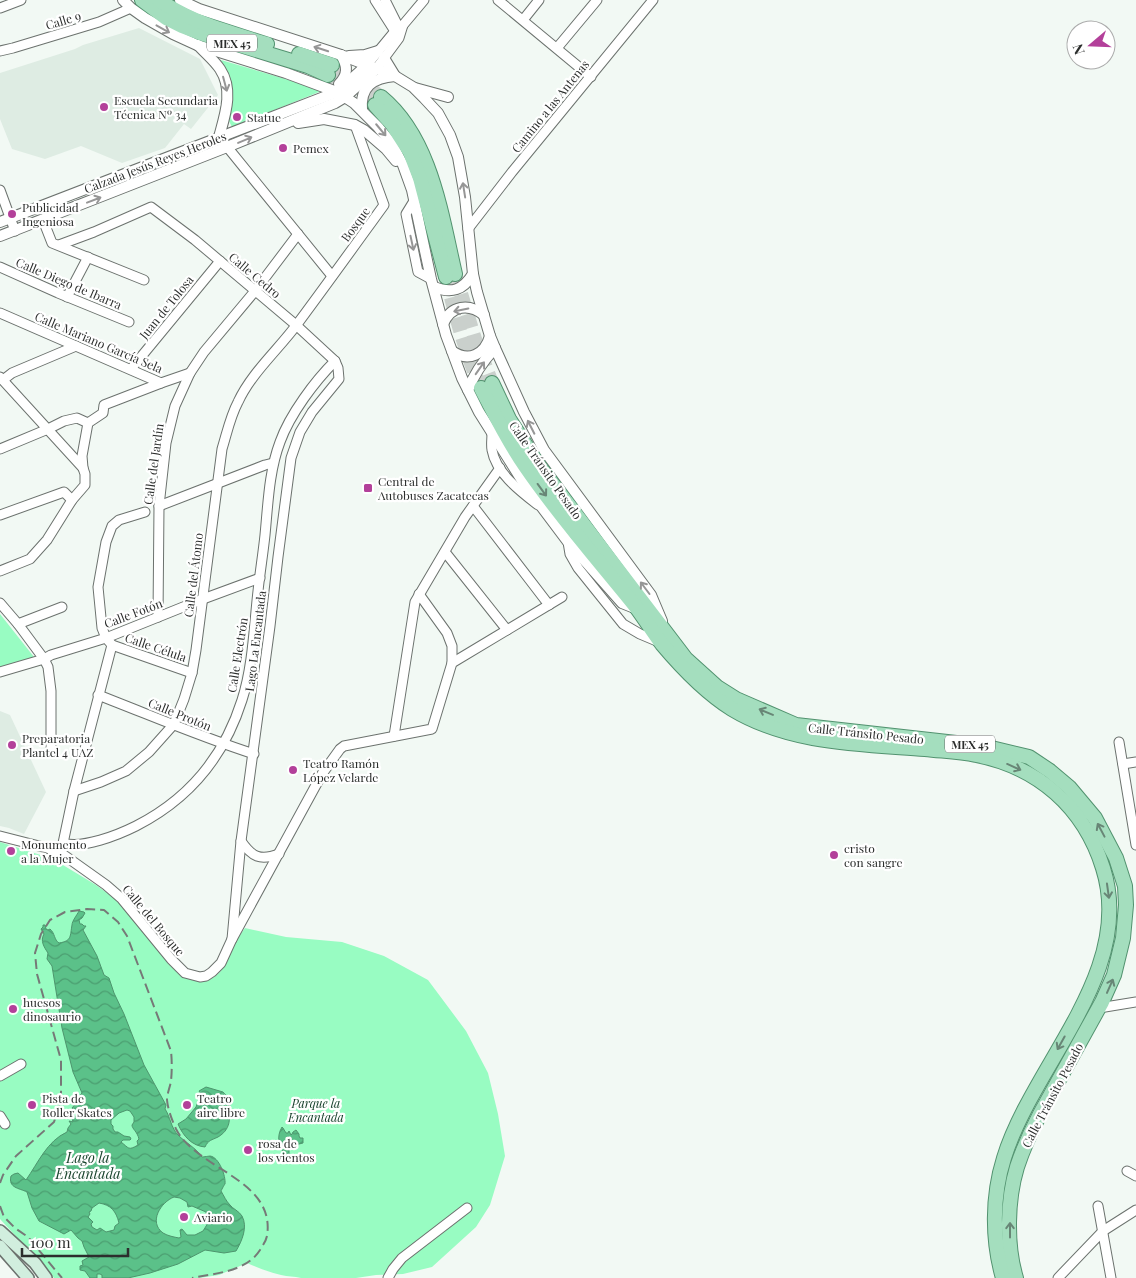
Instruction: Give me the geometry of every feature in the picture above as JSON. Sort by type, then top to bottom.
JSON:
[{"type":"main road","name":"MEX 45","points":[[159,0],[175,11],[194,20],[332,71]]},
{"type":"main road","name":"MEX 45","points":[[137,4],[200,33],[308,66],[332,71]]},
{"type":"main road","points":[[372,104],[388,104],[402,119],[417,142],[436,193],[450,276]]},
{"type":"main road","name":"Calle Tránsito Pesado","points":[[480,387],[524,465],[579,539],[638,610],[717,687],[736,699],[796,725],[983,746],[1029,758],[1050,771],[1069,787],[1094,818],[1116,858],[1125,886],[1124,938],[1114,975],[1099,1008],[1040,1114],[1028,1138],[1017,1168],[1010,1222],[1010,1246],[1016,1278]]},
{"type":"main road","name":"Calle Tránsito Pesado","points":[[480,387],[509,419],[539,466],[701,687],[714,697],[746,716],[770,727],[796,735],[819,740],[973,754],[1010,765],[1032,776],[1061,797],[1075,812],[1092,838],[1108,889],[1108,932],[1104,951],[1086,996],[1032,1094],[1003,1159],[997,1193],[996,1226],[996,1242],[1003,1278]]},
{"type":"main road","points":[[0,1231],[35,1263],[46,1278]]},
{"type":"main road","points":[[0,1246],[28,1278]]},
{"type":"street","points":[[0,8],[21,0]]},
{"type":"street","points":[[124,0],[137,4],[162,29],[198,45],[286,73],[371,67],[395,76],[413,87],[438,113],[450,135],[458,157],[465,197],[473,274],[495,348],[524,412],[544,450],[650,595],[664,637],[640,634],[623,624],[578,568],[570,554],[568,542]]},
{"type":"street","points":[[180,0],[332,71],[341,95]]},
{"type":"street","points":[[375,0],[400,31]]},
{"type":"street","points":[[385,0],[400,31]]},
{"type":"street","points":[[341,95],[371,67],[424,0]]},
{"type":"street","points":[[498,0],[591,77]]},
{"type":"street","points":[[523,20],[539,0]]},
{"type":"street","points":[[557,48],[597,0]]},
{"type":"street","name":"Camino a las Antenas","points":[[468,229],[512,172],[653,0]]},
{"type":"street","name":"Calle 9","points":[[0,51],[99,22],[116,16],[137,4]]},
{"type":"street","points":[[198,45],[219,68],[226,82],[228,97],[219,137],[332,276]]},
{"type":"street","points":[[332,71],[354,56],[381,54]]},
{"type":"street","points":[[381,54],[395,76]]},
{"type":"street","points":[[372,104],[361,101],[369,85],[376,80],[395,76]]},
{"type":"street","points":[[413,87],[448,97]]},
{"type":"street","points":[[341,95],[372,104]]},
{"type":"street","name":"Calzada Jesús Reyes Heroles","points":[[0,222],[219,137],[341,95]]},
{"type":"street","name":"Calzada Jesús Reyes Heroles","points":[[0,236],[227,148],[335,103],[341,95]]},
{"type":"street","points":[[372,104],[378,127],[392,144],[403,164],[412,190],[432,283],[443,324],[462,378],[480,387]]},
{"type":"street","points":[[282,125],[324,119],[355,125],[364,130],[386,149],[407,175]]},
{"type":"street","name":"Bosque","points":[[296,325],[384,206],[355,125]]},
{"type":"street","points":[[0,190],[15,231]]},
{"type":"street","name":"Calle Cedro","points":[[59,245],[151,207],[180,228],[255,290],[335,361]]},
{"type":"street","points":[[43,220],[52,243],[144,280]]},
{"type":"street","name":"Calle del Jardín","points":[[158,617],[159,506],[166,443],[175,406],[190,373],[204,352],[298,234]]},
{"type":"street","points":[[67,297],[88,257]]},
{"type":"street","name":"Juan de Tolosa","points":[[131,369],[220,261]]},
{"type":"street","name":"Calle Diego de Ibarra","points":[[0,267],[129,322]]},
{"type":"street","points":[[432,283],[442,291],[452,291],[461,288],[473,274]]},
{"type":"street","points":[[443,324],[445,318],[450,313],[464,307],[471,308],[484,315]]},
{"type":"street","name":"Calle Mariano García Sela","points":[[0,313],[161,383],[190,373]]},
{"type":"street","name":"Calle del Átomo","points":[[74,792],[126,771],[149,752],[174,724],[192,673],[222,449],[231,417],[237,403],[258,371],[296,325]]},
{"type":"street","points":[[452,351],[465,357],[472,356],[484,349],[490,336]]},
{"type":"street","points":[[0,571],[30,559],[47,540],[72,500],[85,485],[86,474],[83,468],[2,378],[76,346]]},
{"type":"street","points":[[480,387],[472,380],[495,348]]},
{"type":"street","name":"Calle Electrón","points":[[63,843],[68,845],[99,841],[117,835],[148,820],[188,791],[212,763],[224,744],[243,699],[249,667],[273,463],[281,440],[292,419],[311,389],[335,361]]},
{"type":"street","name":"Lago La Encantada","points":[[232,938],[241,841],[254,754],[291,458],[300,432],[312,412],[339,379],[335,361]]},
{"type":"street","points":[[83,468],[82,456],[88,423],[103,413],[104,405],[161,383]]},
{"type":"street","points":[[480,387],[479,412],[523,482],[568,542],[622,603],[638,610]]},
{"type":"street","points":[[0,449],[48,430],[64,420],[77,418],[88,423]]},
{"type":"street","points":[[492,433],[494,457],[500,468],[520,490],[545,512]]},
{"type":"street","points":[[159,506],[273,463]]},
{"type":"street","points":[[394,736],[415,602],[473,506],[500,468]]},
{"type":"street","points":[[0,515],[64,492],[72,500]]},
{"type":"street","points":[[473,506],[548,605]]},
{"type":"street","points":[[61,854],[109,641],[102,628],[98,587],[106,542],[112,526],[119,520],[145,512]]},
{"type":"street","points":[[445,552],[506,630]]},
{"type":"street","name":"Calle Fotón","points":[[0,672],[44,659],[51,655],[109,641],[158,617],[260,578]]},
{"type":"street","points":[[232,938],[322,774],[340,749],[344,746],[432,729],[452,663],[452,646],[447,632],[419,594]]},
{"type":"street","points":[[452,663],[562,597]]},
{"type":"street","points":[[257,602],[272,604]]},
{"type":"street","points":[[0,603],[18,624],[48,667],[51,691],[50,749]]},
{"type":"street","points":[[18,624],[62,607]]},
{"type":"street","name":"Calle Célula","points":[[109,641],[192,673]]},
{"type":"street","name":"Calle Protón","points":[[98,695],[254,754]]},
{"type":"street","points":[[1119,742],[1134,811],[1136,845]]},
{"type":"street","points":[[1123,764],[1136,762]]},
{"type":"street","name":"Calle del Bosque","points":[[0,836],[47,848],[61,854],[106,885],[121,898],[171,960],[185,973],[200,977],[212,972],[221,963],[232,938]]},
{"type":"street","points":[[241,841],[247,850],[257,856],[266,858],[279,854]]},
{"type":"street","points":[[1099,1008],[1136,1002]]},
{"type":"street","points":[[0,1076],[21,1064]]},
{"type":"street","points":[[1127,1171],[1136,1176]]},
{"type":"street","points":[[1098,1206],[1111,1278]]},
{"type":"street","points":[[388,1278],[402,1258],[467,1208]]},
{"type":"street","points":[[1058,1278],[1103,1231],[1136,1210]]},
{"type":"shaded area","name":"Escuela Secundaria Técnica Nº 34","points":[[139,28],[200,59],[218,95],[191,129],[184,124],[165,148],[122,163],[81,146],[45,159],[12,149],[0,119],[0,73]]},
{"type":"shaded area","name":"Preparatoria Plantel 4 UAZ","points":[[0,711],[10,715],[46,792],[24,834],[0,826]]},
{"type":"green space","points":[[221,60],[320,91],[232,127],[229,121],[229,78]]},
{"type":"green space","points":[[0,614],[34,657],[0,669]]},
{"type":"green space","name":"Parque la Encantada","points":[[0,842],[53,859],[117,900],[179,974],[186,977],[206,980],[217,975],[222,970],[233,946],[245,928],[286,937],[342,942],[384,956],[428,980],[466,1031],[488,1073],[498,1114],[505,1156],[490,1205],[476,1227],[432,1267],[403,1274],[356,1278],[301,1278],[284,1276],[247,1263],[219,1275],[199,1278],[54,1278],[0,1219]]},
{"type":"water","name":"Lago la Encantada","points":[[79,911],[85,913],[79,920],[80,924],[86,926],[83,930],[97,956],[104,975],[109,978],[144,1065],[166,1105],[165,1109],[174,1129],[202,1157],[213,1157],[221,1167],[225,1184],[221,1191],[244,1220],[243,1234],[236,1251],[224,1253],[205,1250],[178,1264],[128,1278],[102,1278],[102,1275],[97,1274],[97,1278],[90,1278],[85,1271],[80,1270],[80,1266],[83,1265],[82,1261],[89,1257],[82,1241],[71,1230],[64,1234],[39,1221],[27,1192],[15,1187],[11,1183],[11,1176],[18,1173],[26,1180],[48,1147],[67,1132],[71,1124],[69,1121],[73,1122],[72,1118],[78,1115],[72,1108],[82,1093],[73,1072],[62,1028],[52,966],[47,959],[48,953],[43,944],[44,934],[41,929],[45,925],[46,929],[52,931],[59,943],[66,941],[70,937],[72,923]],"holes":[[[127,1110],[134,1117],[132,1126],[139,1139],[137,1141],[138,1145],[132,1148],[127,1147],[121,1142],[123,1140],[130,1140],[130,1137],[115,1132],[111,1124],[111,1120],[119,1113]],[[174,1197],[180,1198],[187,1202],[188,1207],[192,1206],[206,1212],[208,1223],[203,1231],[195,1235],[187,1235],[182,1229],[180,1230],[181,1237],[179,1238],[163,1233],[159,1228],[156,1218],[161,1208]],[[99,1203],[107,1205],[112,1209],[119,1223],[115,1226],[114,1230],[106,1232],[100,1228],[97,1230],[92,1227],[91,1224],[93,1222],[88,1217],[92,1208]]]},
{"type":"water","points":[[206,1087],[223,1092],[232,1102],[228,1108],[229,1120],[227,1128],[205,1147],[196,1145],[188,1140],[178,1124],[186,1119],[196,1107],[201,1094],[199,1091]]},
{"type":"water","points":[[282,1127],[286,1133],[289,1131],[291,1135],[296,1130],[300,1138],[303,1138],[303,1143],[291,1146],[289,1156],[285,1155],[280,1145],[279,1134]]},
{"type":"tunnel","points":[[332,65],[358,80],[381,97]]},
{"type":"tunnel","points":[[328,75],[349,86],[375,105]]},
{"type":"tunnel","points":[[455,274],[475,339],[492,383]]},
{"type":"tunnel","points":[[446,277],[461,333],[480,386]]},
{"type":"railway","points":[[0,1183],[16,1156],[54,1122],[61,1101],[61,1060],[37,974],[35,953],[41,934],[50,920],[65,912],[87,909],[104,910],[118,922],[127,936],[171,1051],[171,1083],[167,1100],[176,1129],[186,1143],[200,1155],[248,1188],[260,1201],[267,1217],[267,1238],[260,1250],[247,1263],[220,1273],[192,1278]]},
{"type":"railway","points":[[0,1206],[4,1217],[28,1237],[62,1278]]},
{"type":"place","name":"Escuela Secundaria Técnica Nº 34","points":[[104,107]]},
{"type":"place","name":"Statue","points":[[237,117]]},
{"type":"place","name":"Pemex","points":[[283,148]]},
{"type":"place","name":"Publicidad Ingeniosa","points":[[12,214]]},
{"type":"place","name":"Central de Autobuses Zacatecas","points":[[368,488]]},
{"type":"place","name":"Preparatoria Plantel 4 UAZ","points":[[12,745]]},
{"type":"place","name":"Teatro Ramón López Velarde","points":[[293,770]]},
{"type":"place","name":"Monumento a la Mujer","points":[[11,851]]},
{"type":"place","name":"cristo con sangre","points":[[834,855]]},
{"type":"place","name":"huesos dinosaurio","points":[[13,1009]]},
{"type":"place","name":"Pista de Roller Skates","points":[[32,1105]]},
{"type":"place","name":"Teatro aire libre","points":[[187,1105]]},
{"type":"place","name":"rosa de los vientos","points":[[248,1150]]},
{"type":"place","name":"Aviario","points":[[184,1217]]}]
